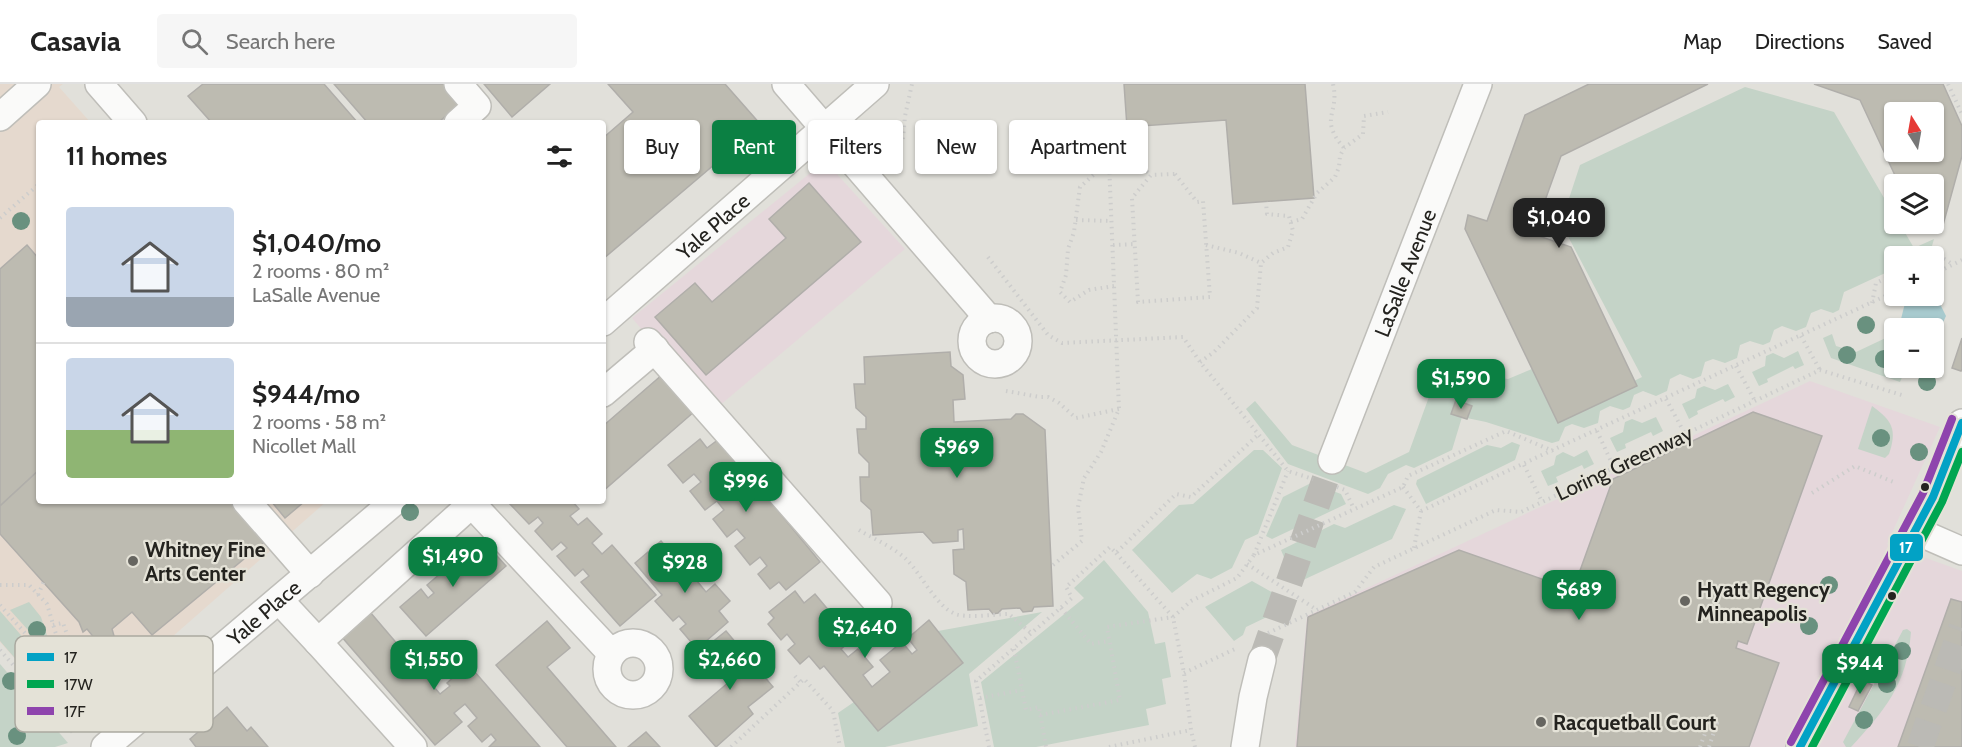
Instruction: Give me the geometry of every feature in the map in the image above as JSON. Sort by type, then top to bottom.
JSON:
[{"type":"street","points":[[0,117],[36,84]]},
{"type":"street","points":[[458,84],[477,106],[461,120]]},
{"type":"street","points":[[786,84],[817,120]]},
{"type":"street","name":"Yale Place","points":[[835,120],[875,84]]},
{"type":"street","name":"LaSalle Avenue","points":[[1329,476],[1478,84]]},
{"type":"street","points":[[113,89],[131,120]]},
{"type":"street","name":"Yale Place","points":[[610,315],[808,144]]},
{"type":"street","points":[[864,174],[989,319]]},
{"type":"street","points":[[610,315],[647,340],[878,603]]},
{"type":"street","points":[[606,389],[647,340]]},
{"type":"street","points":[[1800,747],[1933,498],[1962,423]]},
{"type":"street","points":[[249,504],[310,574]]},
{"type":"street","name":"Yale Place","points":[[213,656],[392,504]]},
{"type":"street","points":[[318,642],[470,504]]},
{"type":"street","points":[[474,504],[611,653]]},
{"type":"street","points":[[1914,530],[1962,551]]},
{"type":"street","points":[[279,600],[413,747]]},
{"type":"street","points":[[1245,747],[1262,660]]},
{"type":"street","name":"Yale Place","points":[[105,747],[123,732]]},
{"type":"path","points":[[903,139],[912,84]]},
{"type":"path","points":[[1333,84],[1335,96],[1329,122],[1331,131],[1344,148]]},
{"type":"path","points":[[1948,84],[1962,114]]},
{"type":"path","points":[[1291,222],[1302,219],[1317,193],[1335,177],[1344,148],[1363,134],[1364,116],[1388,112]]},
{"type":"path","points":[[1148,172],[1151,175],[1175,174],[1197,202],[1203,201],[1210,297],[1138,302],[1132,198],[1151,175]]},
{"type":"path","points":[[1094,174],[1080,187],[1076,220],[1068,249],[1066,275],[1060,292],[1070,302],[1089,290],[1114,286]]},
{"type":"path","points":[[1053,565],[1082,541],[1078,507],[1084,478],[1101,452],[1119,409],[1110,174]]},
{"type":"path","points":[[0,218],[36,187]]},
{"type":"path","points":[[1200,362],[1214,352],[1257,308],[1261,263],[1273,253],[1288,247],[1293,231],[1289,216],[1267,214],[1266,202]]},
{"type":"path","points":[[1076,220],[1112,221]]},
{"type":"path","points":[[1113,245],[1135,244]]},
{"type":"path","points":[[1206,245],[1239,253],[1261,263]]},
{"type":"path","points":[[988,257],[1048,335],[1062,343],[1183,337],[1200,362],[1288,471],[1329,476],[1345,490],[1354,509]]},
{"type":"path","points":[[1944,259],[1954,265]]},
{"type":"path","points":[[1944,270],[1962,260]]},
{"type":"path","points":[[1871,303],[1876,283],[1884,279]]},
{"type":"path","name":"Loring Greenway","points":[[1421,511],[1884,297]]},
{"type":"path","points":[[1801,336],[1820,370],[1905,396]]},
{"type":"path","points":[[1736,366],[1755,401]]},
{"type":"path","name":"Loring Greenway","points":[[1355,592],[1374,567],[1496,510],[1521,512],[1820,370]]},
{"type":"path","points":[[1006,391],[1048,397],[1059,403],[1076,418],[1119,409]]},
{"type":"path","points":[[1666,399],[1685,434]]},
{"type":"path","points":[[1254,555],[1403,487],[1408,476],[1506,431],[1553,451]]},
{"type":"path","points":[[1597,431],[1614,468]]},
{"type":"path","points":[[1116,553],[1176,494],[1191,497],[1259,434]]},
{"type":"path","points":[[1524,465],[1542,502]]},
{"type":"path","points":[[1812,493],[1855,466],[1896,483]]},
{"type":"path","points":[[1040,715],[1120,700],[1107,627],[1173,617],[1191,601],[1237,578],[1254,555],[1288,471]]},
{"type":"path","points":[[1403,487],[1421,511],[1414,548]]},
{"type":"path","points":[[859,530],[901,555],[943,605],[954,614],[1009,614],[1031,633]]},
{"type":"path","points":[[989,747],[976,681],[1072,598],[1066,587],[1110,547],[1173,617],[1184,673],[1191,730],[1196,747]]},
{"type":"path","points":[[1247,564],[1317,610]]},
{"type":"path","points":[[38,595],[44,582]]},
{"type":"path","points":[[0,585],[29,585],[47,604],[56,636]]},
{"type":"path","points":[[0,605],[28,636]]},
{"type":"path","points":[[1060,608],[1091,644],[1109,641]]},
{"type":"path","points":[[53,625],[63,623],[68,636]]},
{"type":"path","points":[[1014,648],[1026,710],[1039,707],[1046,747]]},
{"type":"path","points":[[0,650],[15,667]]},
{"type":"path","points":[[795,676],[801,682]]},
{"type":"path","points":[[731,747],[804,679],[833,711],[840,747]]},
{"type":"path","points":[[980,698],[1022,690]]},
{"type":"path","points":[[1700,747],[1710,720],[1717,723],[1708,747]]},
{"type":"path","points":[[1109,747],[1191,730]]},
{"type":"path","points":[[72,732],[75,735]]},
{"type":"shaded area","points":[[0,84],[63,84],[59,87],[88,120],[36,120],[36,504],[324,504],[173,636],[15,636],[15,659],[0,642]]},
{"type":"shaded area","points":[[809,174],[837,174],[905,249],[712,412],[632,318]]},
{"type":"shaded area","points":[[1810,381],[1940,427],[1887,544],[1962,571],[1962,747],[1295,747],[1307,616]]},
{"type":"green space","points":[[1745,87],[1834,112],[1884,198],[1884,234],[1906,234],[1913,246],[1884,246],[1884,274],[1844,292],[1839,310],[1833,313],[1821,309],[1811,313],[1806,327],[1796,331],[1782,326],[1774,330],[1770,342],[1763,345],[1750,341],[1740,345],[1737,358],[1725,363],[1713,359],[1705,362],[1701,376],[1693,379],[1680,374],[1670,379],[1667,391],[1656,396],[1643,391],[1634,395],[1630,407],[1623,410],[1610,406],[1600,411],[1598,423],[1584,428],[1572,424],[1565,427],[1559,441],[1552,443],[1486,422],[1462,417],[1452,450],[1414,468],[1406,465],[1388,474],[1380,488],[1368,494],[1288,464],[1246,409],[1255,401],[1292,445],[1366,473],[1409,452],[1439,369],[1508,379],[1532,369],[1558,423],[1636,386],[1634,381],[1642,377],[1561,223],[1580,165]]},
{"type":"green space","points":[[1934,239],[1932,246],[1918,246]]},
{"type":"green space","points":[[1832,334],[1836,346],[1856,352],[1884,339],[1884,376],[1831,358],[1823,338]]},
{"type":"green space","points":[[1798,351],[1804,365],[1795,369],[1793,366],[1767,379],[1768,382],[1759,386],[1752,372],[1765,366],[1766,356],[1773,353],[1784,358]]},
{"type":"green space","points":[[1888,378],[1902,378],[1900,382]]},
{"type":"green space","points":[[1728,384],[1735,397],[1725,402],[1723,399],[1697,411],[1698,414],[1689,419],[1682,404],[1695,398],[1697,389],[1704,386],[1715,390]]},
{"type":"green space","points":[[1872,406],[1885,416],[1893,432],[1889,454],[1885,458],[1858,449]]},
{"type":"green space","points":[[1656,417],[1663,431],[1653,436],[1651,432],[1625,444],[1626,448],[1617,452],[1610,438],[1623,432],[1625,422],[1632,419],[1642,423]]},
{"type":"green space","points":[[1512,442],[1520,445],[1515,460],[1426,504],[1416,484],[1417,480],[1487,445],[1501,448]]},
{"type":"green space","points":[[1254,450],[1263,450],[1282,468],[1258,534],[1245,540],[1232,568],[1211,579],[1197,574],[1172,593],[1132,550],[1179,505],[1193,504]]},
{"type":"green space","points":[[1587,450],[1594,464],[1584,469],[1582,465],[1556,477],[1558,482],[1548,486],[1541,471],[1554,465],[1556,456],[1563,452],[1574,457]]},
{"type":"green space","points":[[1311,483],[1341,494],[1346,504],[1272,539],[1266,536],[1283,497]]},
{"type":"green space","points":[[1394,505],[1406,509],[1392,539],[1303,580],[1297,565],[1286,562],[1281,550],[1334,524],[1345,528]]},
{"type":"green space","points":[[1104,560],[1148,612],[1155,644],[1165,642],[1171,677],[1162,679],[1166,704],[1146,709],[1149,725],[1036,747],[994,747],[981,682],[1084,598],[1074,588]]},
{"type":"green space","points":[[1252,581],[1277,595],[1271,615],[1246,627],[1243,635],[1234,641],[1205,607]]},
{"type":"green space","points":[[29,602],[41,617],[47,636],[33,636],[10,610]]},
{"type":"green space","points":[[0,611],[22,636],[15,636],[15,658],[0,641]]},
{"type":"green space","points":[[1042,612],[969,674],[978,726],[885,747],[845,747],[838,713],[854,702],[878,731],[963,663],[938,631]]},
{"type":"green space","points":[[1907,629],[1911,632],[1909,650],[1905,667],[1892,695],[1863,734],[1851,747],[1846,747],[1843,742],[1903,630]]},
{"type":"green space","points":[[0,664],[15,681],[15,732],[59,732],[68,743],[55,747],[0,747]]},
{"type":"water","points":[[1904,306],[1941,306],[1946,316],[1944,320],[1944,318],[1901,318]]},
{"type":"building","points":[[203,84],[324,84],[355,120],[209,120],[188,96]]},
{"type":"building","points":[[334,84],[444,84],[460,103],[441,120],[365,120]]},
{"type":"building","points":[[484,84],[550,84],[512,117]]},
{"type":"building","points":[[608,84],[725,84],[757,120],[712,120],[712,167],[606,256],[606,135],[633,112]]},
{"type":"building","points":[[1124,84],[1305,84],[1314,198],[1233,204],[1226,120],[1148,126],[1148,120],[1127,120]]},
{"type":"building","points":[[1589,84],[1708,84],[1561,156],[1533,234],[1571,247],[1637,386],[1558,423],[1465,229],[1468,215],[1487,221],[1525,115]]},
{"type":"building","points":[[1814,84],[1943,84],[1962,126],[1962,156],[1944,221],[1944,174],[1894,174],[1889,162],[1944,162],[1944,102],[1884,102],[1884,152],[1860,100]]},
{"type":"building","points":[[809,183],[861,242],[706,375],[655,317],[695,283],[712,302],[786,238],[769,219]]},
{"type":"building","points":[[27,245],[36,256],[36,473],[0,506],[0,269]]},
{"type":"building","points":[[1962,338],[1962,369],[1961,371],[1952,368]]},
{"type":"building","points":[[950,352],[951,366],[963,375],[965,399],[953,400],[954,422],[1011,419],[1016,414],[1023,414],[1045,430],[1053,606],[1034,607],[1032,611],[1023,612],[1020,608],[1002,609],[993,614],[989,609],[968,610],[966,582],[954,574],[953,550],[964,549],[963,529],[958,530],[958,541],[933,543],[923,532],[873,535],[871,510],[861,501],[860,477],[869,477],[869,463],[859,453],[857,429],[866,429],[866,417],[856,408],[854,384],[865,384],[864,357]]},
{"type":"building","points":[[663,374],[695,411],[606,488],[606,423]]},
{"type":"building","points":[[1456,400],[1472,406],[1467,419],[1451,414]]},
{"type":"building","points":[[1753,412],[1822,436],[1747,644],[1738,641],[1736,648],[1779,663],[1749,747],[1297,747],[1308,617],[1459,550],[1573,590],[1613,479]]},
{"type":"building","points":[[700,439],[707,448],[719,439],[820,562],[786,590],[779,582],[770,589],[758,574],[767,566],[760,557],[750,565],[735,546],[745,538],[737,529],[727,537],[713,519],[724,510],[717,501],[705,510],[690,491],[701,482],[694,474],[683,483],[668,465]]},
{"type":"building","name":"Whitney Fine Arts Center","points":[[36,473],[36,504],[237,504],[267,540],[152,635],[132,612],[112,629],[114,636],[93,636],[87,629],[83,632],[79,622],[0,534],[0,506]]},
{"type":"building","points":[[273,504],[301,504],[285,518]]},
{"type":"building","points":[[510,504],[575,504],[579,509],[570,516],[578,525],[587,518],[602,534],[592,543],[602,554],[612,545],[656,595],[620,626],[581,582],[589,576],[583,569],[575,576],[557,556],[567,548],[561,542],[552,550],[535,531],[543,523],[538,517],[529,524]]},
{"type":"building","points":[[661,541],[680,563],[690,555],[706,573],[697,581],[706,592],[715,584],[730,601],[719,611],[728,622],[697,649],[680,629],[686,624],[679,616],[673,621],[655,601],[662,595],[635,563]]},
{"type":"building","points":[[474,544],[481,552],[488,546],[506,566],[426,636],[400,607],[421,589],[428,598],[434,593],[427,585],[448,567],[455,575],[459,571],[453,563]]},
{"type":"building","points":[[795,591],[804,603],[815,594],[830,612],[819,621],[824,627],[835,619],[852,640],[841,649],[848,657],[858,649],[873,667],[863,675],[872,687],[890,672],[880,660],[902,642],[912,654],[917,650],[908,638],[929,620],[963,663],[878,731],[824,666],[820,669],[809,656],[800,664],[788,650],[795,644],[787,634],[781,640],[768,624],[774,618],[769,612]]},
{"type":"building","points":[[1951,599],[1962,602],[1962,747],[1898,747]]},
{"type":"building","points":[[370,612],[440,694],[450,686],[447,683],[468,664],[540,747],[489,747],[496,740],[491,734],[482,742],[468,726],[477,718],[465,704],[454,713],[462,722],[435,745],[341,636]]},
{"type":"building","points":[[547,621],[570,648],[547,667],[616,747],[567,747],[496,665]]},
{"type":"building","points":[[726,631],[773,687],[748,707],[753,714],[716,747],[689,716],[736,676],[730,668],[721,676],[700,652]]},
{"type":"building","points":[[1862,680],[1872,685],[1858,711],[1849,707]]},
{"type":"building","points":[[227,707],[247,731],[251,727],[268,747],[196,747],[190,739],[198,732],[213,732],[213,719]]},
{"type":"building","points":[[646,732],[660,747],[628,747]]},
{"type":"tunnel","points":[[1262,660],[1332,460]]},
{"type":"tunnel","points":[[1920,747],[1962,628]]},
{"type":"transit line","name":"17F","points":[[1791,742],[1923,493],[1952,419]]},
{"type":"transit line","name":"17","points":[[1800,747],[1933,497],[1962,423]]},
{"type":"transit line","name":"17W","points":[[1812,747],[1942,502],[1962,452]]},
{"type":"place","name":"Whitney Fine Arts Center","points":[[133,561]]},
{"type":"place","name":"Hyatt Regency Minneapolis","points":[[1685,601]]},
{"type":"place","name":"Racquetball Court","points":[[1541,722]]}]
